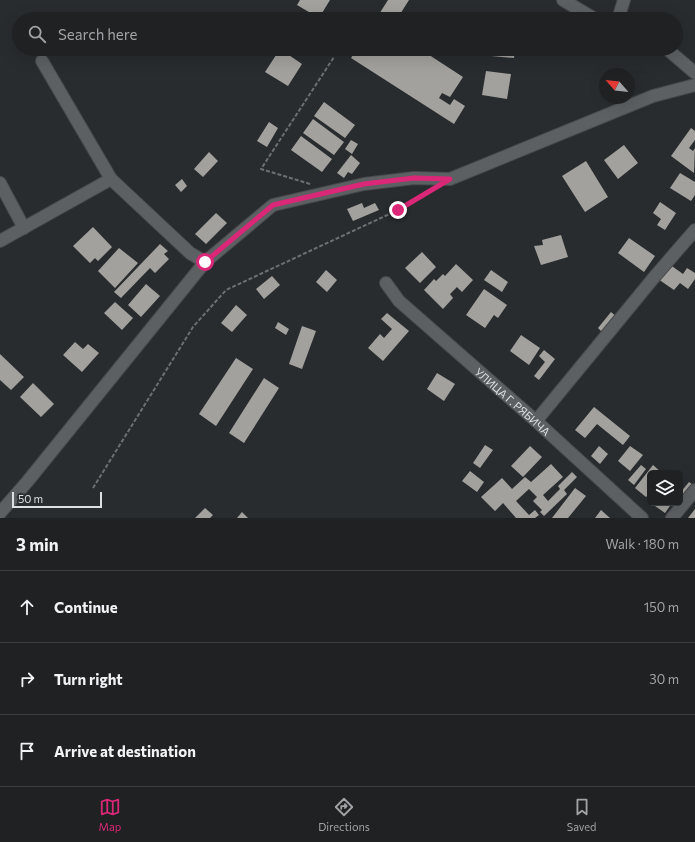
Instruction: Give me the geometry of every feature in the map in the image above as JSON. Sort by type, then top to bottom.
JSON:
[{"type":"street","points":[[563,0],[583,12]]},
{"type":"street","points":[[620,12],[624,0]]},
{"type":"street","points":[[675,56],[695,73]]},
{"type":"street","points":[[42,61],[111,178],[190,253],[205,262]]},
{"type":"street","points":[[0,513],[27,482],[205,262],[273,205],[364,184],[414,178],[450,179],[653,96],[695,85]]},
{"type":"street","points":[[0,241],[111,178]]},
{"type":"street","points":[[0,183],[24,228]]},
{"type":"street","points":[[536,421],[695,230]]},
{"type":"street","name":"УЛИЦА Г. РЯБИЧА","points":[[386,283],[399,301],[536,421],[642,518]]},
{"type":"street","points":[[672,518],[695,490]]},
{"type":"path","points":[[312,184],[261,169],[334,57]]},
{"type":"path","points":[[93,488],[193,327],[226,290],[398,210],[431,191]]},
{"type":"building","points":[[300,0],[330,0],[323,12],[309,12],[297,5]]},
{"type":"building","points":[[388,0],[409,0],[401,12],[380,12]]},
{"type":"building","points":[[275,56],[290,56],[302,64],[288,86],[265,72]]},
{"type":"building","points":[[352,56],[431,56],[463,77],[450,97],[442,93],[439,98],[450,105],[454,99],[465,106],[454,124],[351,58]]},
{"type":"building","points":[[491,56],[514,56],[514,58]]},
{"type":"building","points":[[486,71],[511,74],[507,99],[482,95]]},
{"type":"building","points":[[324,102],[355,125],[345,138],[314,116]]},
{"type":"building","points":[[313,119],[344,142],[334,155],[303,133]]},
{"type":"building","points":[[269,122],[278,128],[267,147],[257,141]]},
{"type":"building","points":[[691,128],[695,131],[695,140],[689,148],[693,151],[695,148],[694,173],[671,156]]},
{"type":"building","points":[[301,136],[332,159],[322,172],[291,150]]},
{"type":"building","points":[[351,140],[358,144],[352,154],[345,149]]},
{"type":"building","points":[[624,145],[638,163],[618,179],[604,160]]},
{"type":"building","points":[[209,152],[218,161],[203,177],[194,169]]},
{"type":"building","points":[[351,155],[360,163],[352,174],[348,172],[344,178],[337,173]]},
{"type":"building","points":[[586,161],[608,197],[585,212],[562,176]]},
{"type":"building","points":[[680,173],[695,182],[695,195],[691,201],[670,188]]},
{"type":"building","points":[[182,179],[187,186],[181,192],[175,185]]},
{"type":"building","points":[[660,202],[676,213],[665,230],[657,225],[661,219],[653,213]]},
{"type":"building","points":[[362,203],[364,208],[375,203],[379,210],[353,221],[347,209]]},
{"type":"building","points":[[216,213],[227,223],[206,244],[195,234]]},
{"type":"building","points":[[93,227],[112,247],[98,261],[95,258],[90,263],[73,246]]},
{"type":"building","points":[[561,235],[568,257],[541,265],[534,246],[543,245],[542,240]]},
{"type":"building","points":[[629,238],[655,256],[644,272],[618,253]]},
{"type":"building","points":[[160,244],[168,251],[164,254],[169,259],[155,273],[150,268],[121,298],[114,292]]},
{"type":"building","points":[[119,248],[138,263],[115,288],[98,271]]},
{"type":"building","points":[[422,252],[436,267],[420,283],[405,268]]},
{"type":"building","points":[[456,264],[473,280],[462,292],[457,287],[450,294],[453,298],[443,309],[424,290],[434,279],[436,281],[443,274],[445,276]]},
{"type":"building","points":[[669,264],[683,274],[687,268],[695,273],[695,279],[688,289],[680,283],[674,290],[658,279]]},
{"type":"building","points":[[326,270],[337,280],[327,292],[316,282]]},
{"type":"building","points":[[491,270],[508,282],[502,292],[484,280]]},
{"type":"building","points":[[272,276],[280,285],[264,299],[256,289]]},
{"type":"building","points":[[146,284],[160,296],[141,317],[128,305]]},
{"type":"building","points":[[484,289],[507,305],[498,318],[494,315],[485,328],[466,315]]},
{"type":"building","points":[[115,302],[133,318],[122,330],[104,313]]},
{"type":"building","points":[[236,305],[247,315],[232,332],[221,323]]},
{"type":"building","points":[[611,312],[618,318],[604,334],[598,328]]},
{"type":"building","points":[[387,313],[409,331],[383,361],[368,348],[380,334],[384,338],[392,329],[381,319]]},
{"type":"building","points":[[278,322],[289,329],[286,335],[275,328]]},
{"type":"building","points":[[302,326],[316,331],[302,369],[289,364]]},
{"type":"building","points":[[521,335],[540,348],[529,365],[510,351]]},
{"type":"building","points":[[75,342],[83,349],[88,344],[99,353],[82,372],[63,355]]},
{"type":"building","points":[[544,350],[555,359],[539,380],[534,376],[545,362],[539,356]]},
{"type":"building","points":[[0,354],[24,377],[11,390],[0,380]]},
{"type":"building","points":[[236,358],[253,369],[216,426],[199,414]]},
{"type":"building","points":[[437,373],[455,384],[444,401],[427,389]]},
{"type":"building","points":[[264,378],[279,388],[244,443],[229,433]]},
{"type":"building","points":[[33,383],[54,404],[41,417],[20,397]]},
{"type":"building","points":[[594,407],[630,436],[623,445],[597,424],[585,438],[575,430]]},
{"type":"building","points":[[485,445],[493,450],[480,468],[473,463]]},
{"type":"building","points":[[530,446],[542,457],[523,477],[511,466]]},
{"type":"building","points":[[599,446],[608,454],[600,464],[591,456]]},
{"type":"building","points":[[630,446],[643,455],[630,471],[618,461]]},
{"type":"building","points":[[551,464],[563,477],[543,495],[548,501],[560,489],[558,486],[572,472],[577,477],[564,490],[567,494],[544,516],[540,512],[542,510],[533,501],[537,497],[529,489],[516,501],[529,515],[535,510],[539,515],[535,518],[516,518],[503,503],[495,511],[481,497],[502,478],[512,489],[525,477],[531,482]]},
{"type":"building","points":[[641,465],[646,469],[634,485],[628,480]]},
{"type":"building","points":[[653,465],[659,470],[649,470]]},
{"type":"building","points":[[470,471],[484,482],[477,492],[462,481]]},
{"type":"building","points":[[647,473],[647,496],[646,497],[635,488]]},
{"type":"building","points":[[689,482],[693,485],[683,497],[683,489]]},
{"type":"building","points":[[575,488],[586,496],[568,518],[552,518]]},
{"type":"building","points":[[655,506],[670,506],[665,513]]},
{"type":"building","points":[[205,508],[213,515],[210,518],[195,518]]},
{"type":"building","points":[[695,509],[695,518],[688,518]]},
{"type":"building","points":[[601,510],[610,518],[595,518]]},
{"type":"building","points":[[242,512],[248,518],[237,518]]},
{"type":"route","points":[[205,262],[273,205],[364,184],[414,178],[450,179],[398,210]]}]
